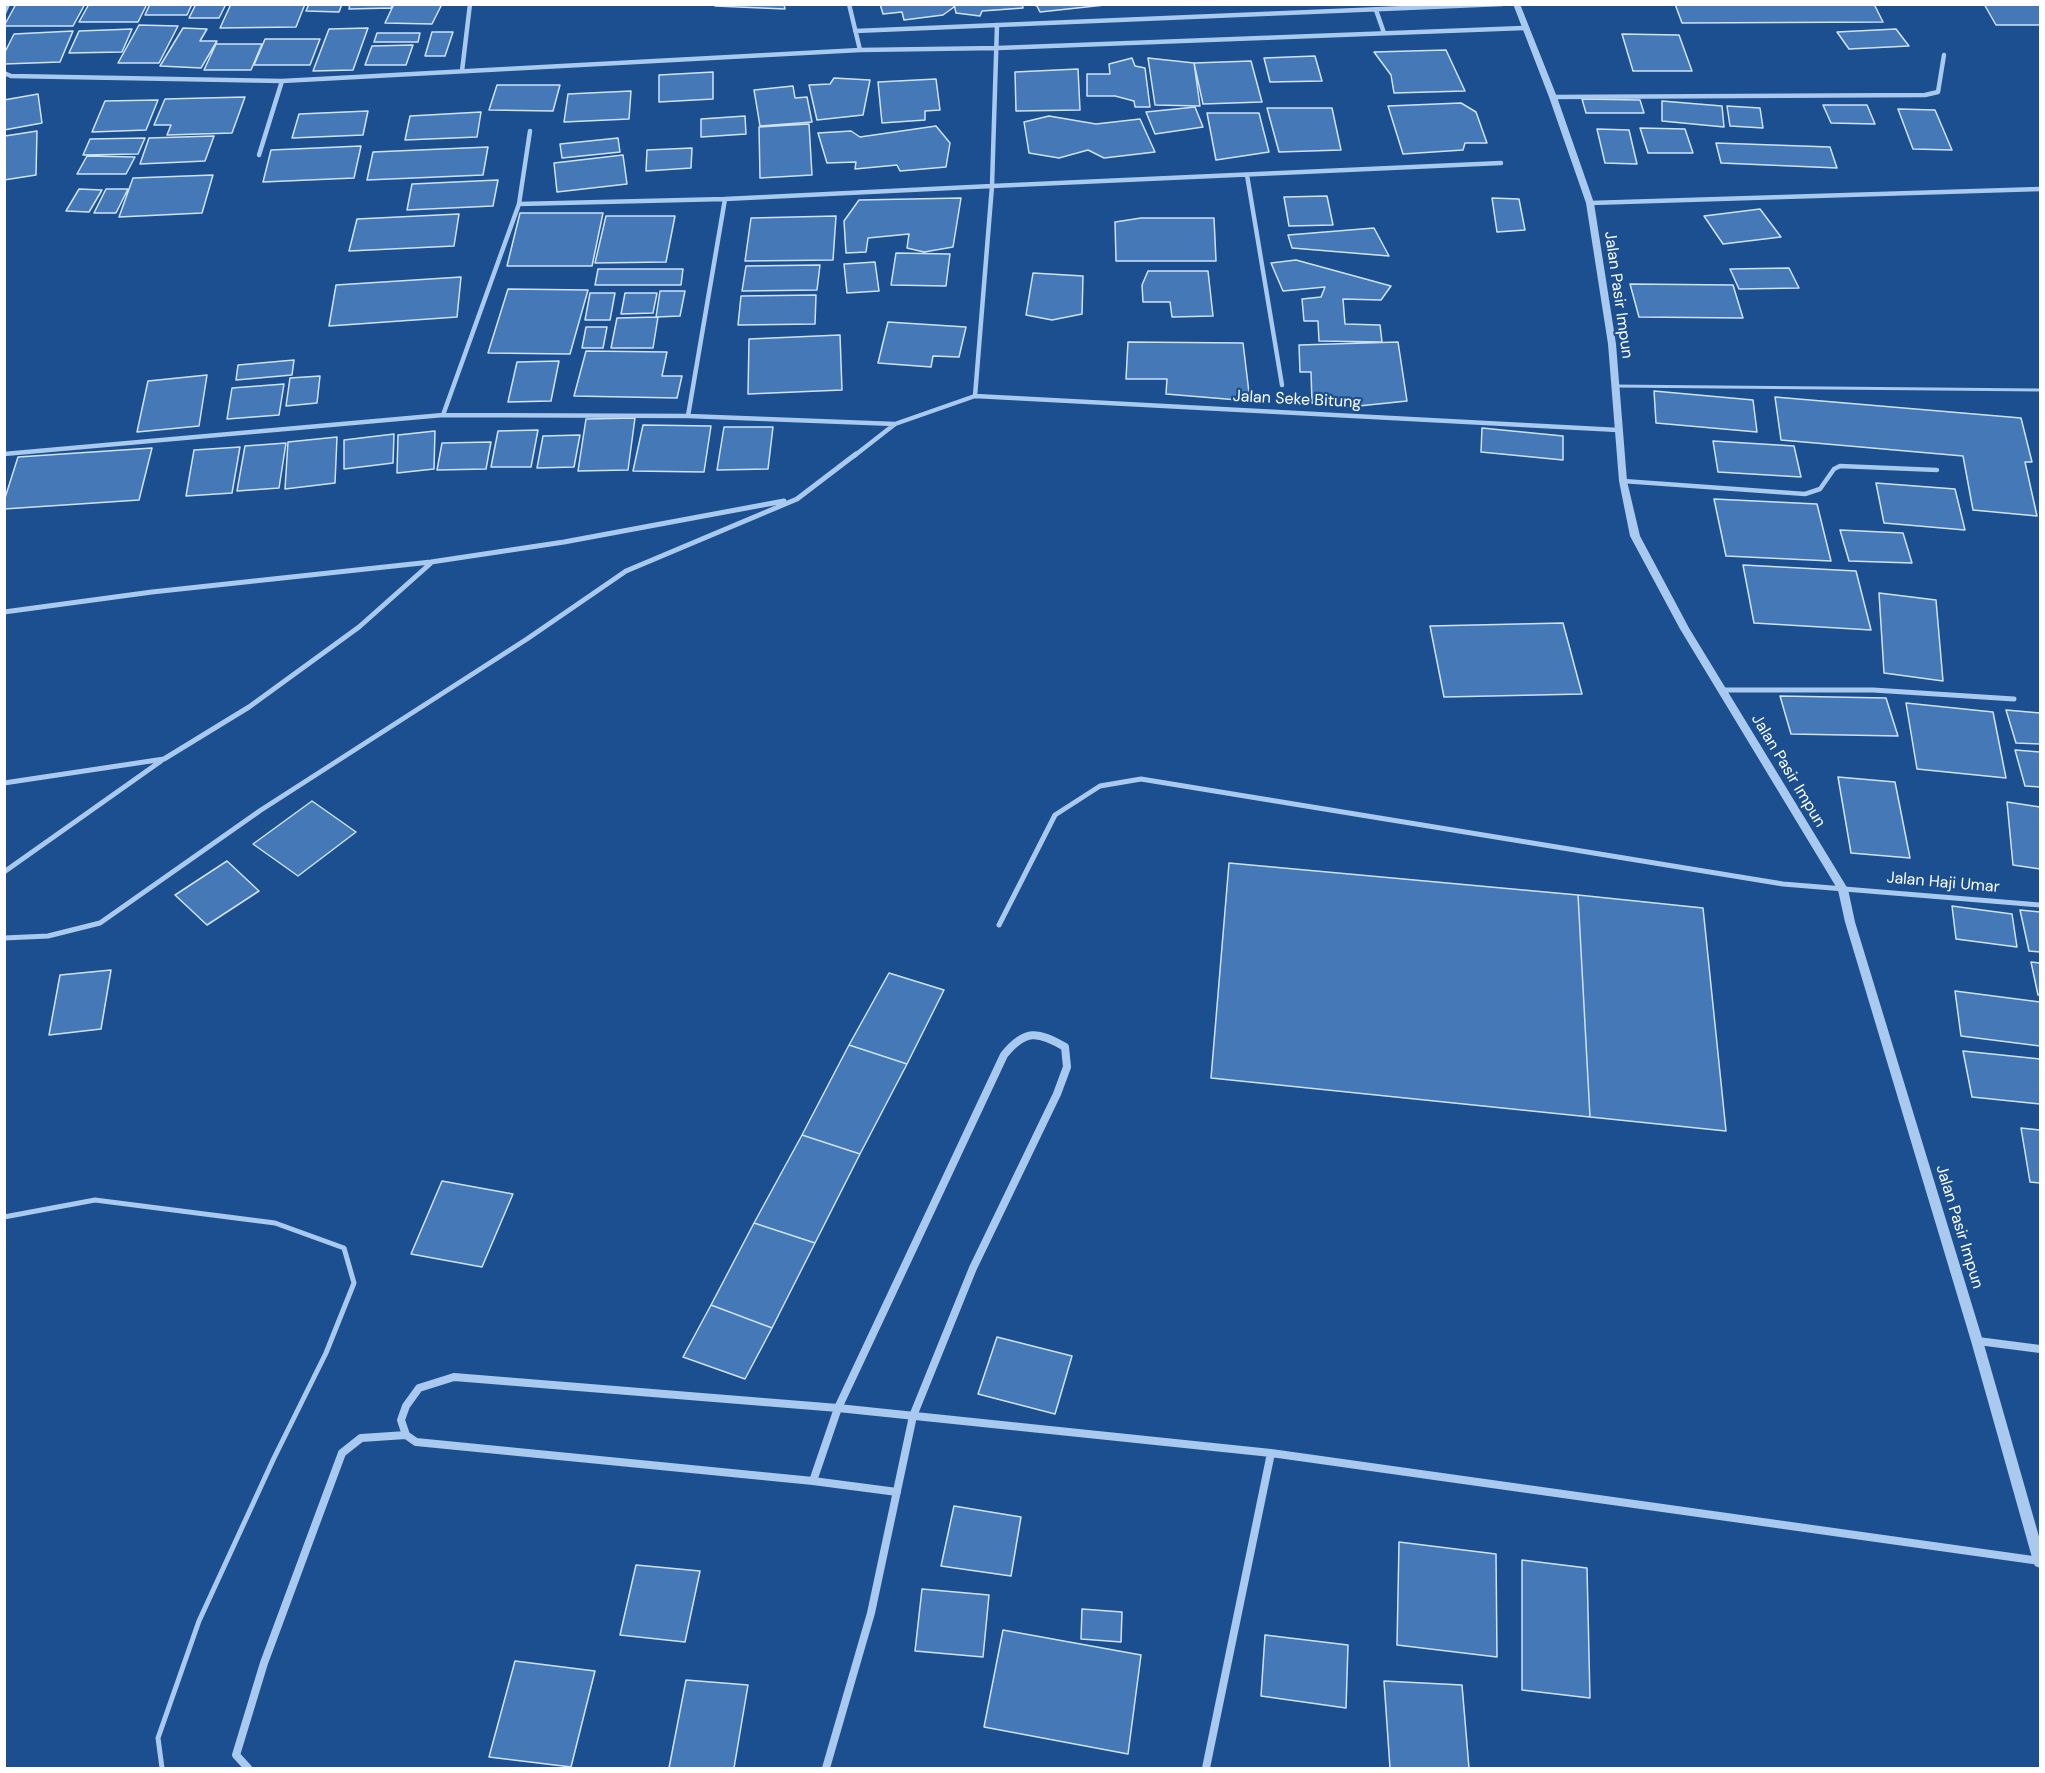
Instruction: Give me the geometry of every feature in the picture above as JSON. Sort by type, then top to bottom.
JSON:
[{"type":"street","points":[[4,13],[8,4]]},
{"type":"street","points":[[462,71],[470,4]]},
{"type":"street","points":[[849,4],[860,50]]},
{"type":"street","points":[[855,31],[1502,4]]},
{"type":"street","name":"Jalan Pasir Impun","points":[[1516,4],[1553,97],[1590,203],[1612,344],[1623,481],[1635,536],[1721,690],[1843,888],[1851,922],[1977,1341],[2040,1561]]},
{"type":"street","points":[[1376,9],[1384,33]]},
{"type":"street","points":[[4,938],[48,936],[100,923],[261,810],[526,639],[626,571],[797,499],[895,424],[975,396],[992,186],[997,26]]},
{"type":"street","points":[[4,73],[11,76],[282,81],[860,50],[998,48],[1524,28]]},
{"type":"street","points":[[1553,97],[1925,95],[1938,92],[1944,55]]},
{"type":"street","points":[[259,155],[282,81]]},
{"type":"street","points":[[443,415],[519,204],[530,131]]},
{"type":"street","points":[[519,204],[725,199],[1501,163]]},
{"type":"street","points":[[1247,175],[1282,385]]},
{"type":"street","points":[[1590,203],[2040,189]]},
{"type":"street","points":[[688,416],[725,199]]},
{"type":"street","name":"Jalan Seke Bitung","points":[[975,396],[1618,430]]},
{"type":"street","points":[[4,454],[443,415],[688,416],[895,424]]},
{"type":"street","points":[[4,612],[152,592],[431,562],[564,542],[797,499]]},
{"type":"street","points":[[4,872],[164,759],[249,707],[350,633],[431,562]]},
{"type":"street","points":[[1721,690],[1873,690],[2014,699]]},
{"type":"street","points":[[4,783],[164,759]]},
{"type":"street","name":"Jalan Haji Umar","points":[[999,925],[1055,815],[1100,786],[1141,779],[1784,884],[2040,905]]},
{"type":"street","points":[[813,1481],[838,1408],[1004,1054],[1015,1040],[1030,1034],[1047,1036],[1065,1047],[1067,1067],[1057,1094],[973,1268],[914,1416],[871,1613],[826,1768]]},
{"type":"street","points":[[1977,1341],[2040,1349]]},
{"type":"street","points":[[897,1492],[813,1481],[416,1442],[406,1435],[401,1420],[406,1406],[419,1388],[454,1377],[838,1408],[1271,1453],[2040,1561]]},
{"type":"street","points":[[248,1768],[236,1755],[264,1663],[342,1453],[361,1438],[406,1435]]},
{"type":"street","points":[[1206,1768],[1271,1453]]},
{"type":"lane","points":[[1614,386],[2040,390]]},
{"type":"lane","points":[[1623,481],[1805,494],[1820,489],[1834,469],[1840,466],[1936,470]]},
{"type":"lane","points":[[4,1217],[94,1200],[275,1223],[344,1248],[354,1283],[326,1353],[274,1458],[200,1621],[158,1737],[162,1768]]},
{"type":"building","points":[[16,4],[85,4],[73,26],[4,26]]},
{"type":"building","points":[[89,4],[147,4],[138,22],[79,22]]},
{"type":"building","points":[[150,4],[192,4],[187,15],[145,15]]},
{"type":"building","points":[[196,4],[226,4],[219,18],[189,18]]},
{"type":"building","points":[[231,4],[305,4],[296,27],[220,28]]},
{"type":"building","points":[[309,4],[342,4],[339,12],[306,11]]},
{"type":"building","points":[[350,4],[393,4],[391,8],[349,9]]},
{"type":"building","points":[[394,4],[442,4],[432,24],[385,23]]},
{"type":"building","points":[[715,4],[784,4],[785,9],[715,6]]},
{"type":"building","points":[[880,4],[953,4],[954,7],[943,15],[904,20],[902,12],[883,14]]},
{"type":"building","points":[[954,4],[1022,4],[1023,8],[982,11],[980,16],[956,13]]},
{"type":"building","points":[[1031,4],[1114,4],[1040,12],[1037,6]]},
{"type":"building","points":[[1675,4],[1874,4],[1883,22],[1682,23]]},
{"type":"building","points":[[1984,4],[2040,4],[2040,25],[1996,25]]},
{"type":"building","points":[[139,25],[178,26],[159,63],[118,63]]},
{"type":"building","points":[[183,28],[207,29],[200,41],[217,41],[201,68],[160,66]]},
{"type":"building","points":[[368,28],[353,70],[313,71],[329,29]]},
{"type":"building","points":[[132,29],[122,52],[69,53],[79,31]]},
{"type":"building","points":[[1896,29],[1909,46],[1849,49],[1837,32]]},
{"type":"building","points":[[73,31],[60,62],[4,64],[4,54],[14,34]]},
{"type":"building","points":[[432,32],[453,32],[445,56],[425,56]]},
{"type":"building","points":[[377,33],[420,33],[418,42],[374,42]]},
{"type":"building","points":[[1622,34],[1679,35],[1692,71],[1633,71]]},
{"type":"building","points":[[265,39],[320,39],[310,65],[254,65]]},
{"type":"building","points":[[216,44],[262,44],[251,70],[204,70]]},
{"type":"building","points":[[413,45],[406,65],[365,65],[372,46]]},
{"type":"building","points":[[1446,50],[1465,91],[1394,93],[1391,75],[1374,52]]},
{"type":"building","points":[[1315,56],[1322,81],[1270,82],[1264,58]]},
{"type":"building","points":[[1132,58],[1135,66],[1145,68],[1150,107],[1135,107],[1134,101],[1115,96],[1087,96],[1087,74],[1110,74],[1109,64]]},
{"type":"building","points":[[1148,58],[1194,63],[1200,106],[1155,105]]},
{"type":"building","points":[[1251,61],[1262,102],[1203,104],[1194,63]]},
{"type":"building","points":[[1078,69],[1080,110],[1016,111],[1015,72]]},
{"type":"building","points":[[713,72],[713,99],[659,102],[659,75]]},
{"type":"building","points":[[834,78],[870,80],[863,115],[817,120],[809,85],[830,84]]},
{"type":"building","points":[[936,79],[940,110],[925,111],[925,120],[882,123],[878,82]]},
{"type":"building","points":[[497,85],[560,85],[553,111],[489,110]]},
{"type":"building","points":[[793,86],[795,98],[807,97],[812,122],[760,126],[754,90]]},
{"type":"building","points":[[631,91],[629,119],[564,122],[568,94]]},
{"type":"building","points":[[38,94],[42,123],[4,130],[4,100]]},
{"type":"building","points":[[245,97],[232,133],[167,135],[171,125],[154,125],[165,99]]},
{"type":"building","points":[[1582,99],[1640,100],[1644,113],[1586,113]]},
{"type":"building","points":[[158,100],[146,130],[92,132],[105,101]]},
{"type":"building","points":[[1662,101],[1722,106],[1724,127],[1662,121]]},
{"type":"building","points":[[1461,103],[1476,112],[1487,143],[1465,143],[1463,150],[1403,154],[1388,106]]},
{"type":"building","points":[[1823,105],[1867,105],[1875,124],[1831,123]]},
{"type":"building","points":[[1727,106],[1760,108],[1763,128],[1730,126]]},
{"type":"building","points":[[1195,107],[1203,127],[1155,134],[1146,112]]},
{"type":"building","points":[[1267,108],[1332,108],[1341,150],[1279,152]]},
{"type":"building","points":[[1898,109],[1935,110],[1952,150],[1913,149]]},
{"type":"building","points":[[368,111],[363,135],[292,138],[299,114]]},
{"type":"building","points":[[481,112],[477,137],[405,140],[410,116]]},
{"type":"building","points":[[1207,113],[1259,113],[1269,152],[1216,160]]},
{"type":"building","points":[[745,116],[746,134],[701,137],[701,119]]},
{"type":"building","points":[[1049,116],[1096,124],[1140,119],[1155,152],[1104,158],[1088,150],[1059,158],[1029,153],[1024,122]]},
{"type":"building","points":[[809,124],[812,175],[760,178],[759,127]]},
{"type":"building","points":[[936,126],[950,143],[946,167],[900,171],[897,165],[855,169],[856,162],[827,163],[818,133],[851,131],[860,137]]},
{"type":"building","points":[[1640,128],[1685,129],[1693,153],[1648,153]]},
{"type":"building","points":[[1597,129],[1629,130],[1637,164],[1605,163]]},
{"type":"building","points":[[37,131],[36,175],[4,180],[5,136]]},
{"type":"building","points":[[214,136],[205,161],[140,164],[149,138]]},
{"type":"building","points":[[145,138],[138,154],[83,155],[90,139]]},
{"type":"building","points":[[618,138],[620,152],[562,158],[560,144]]},
{"type":"building","points":[[1716,143],[1830,147],[1837,168],[1721,163]]},
{"type":"building","points":[[361,146],[354,178],[263,182],[271,150]]},
{"type":"building","points":[[488,147],[483,175],[367,180],[373,152]]},
{"type":"building","points":[[692,148],[691,168],[646,171],[647,150]]},
{"type":"building","points":[[623,155],[627,184],[557,192],[554,163]]},
{"type":"building","points":[[87,156],[135,157],[126,174],[77,174]]},
{"type":"building","points":[[213,175],[202,213],[119,217],[133,178]]},
{"type":"building","points":[[498,180],[493,206],[407,210],[412,184]]},
{"type":"building","points":[[79,189],[102,190],[89,212],[66,211]]},
{"type":"building","points":[[106,189],[128,189],[116,213],[94,213]]},
{"type":"building","points":[[1327,196],[1333,225],[1289,226],[1284,197]]},
{"type":"building","points":[[961,198],[953,247],[924,252],[907,248],[909,234],[868,238],[866,252],[846,253],[844,221],[859,200]]},
{"type":"building","points":[[1492,198],[1519,199],[1525,230],[1497,232]]},
{"type":"building","points":[[1760,209],[1781,237],[1723,244],[1704,216]]},
{"type":"building","points":[[520,213],[603,213],[592,266],[507,266]]},
{"type":"building","points":[[459,214],[454,246],[349,251],[357,219]]},
{"type":"building","points":[[606,216],[675,216],[666,262],[595,263]]},
{"type":"building","points":[[836,216],[833,260],[745,261],[751,218]]},
{"type":"building","points":[[1141,218],[1214,218],[1216,261],[1116,261],[1115,222]]},
{"type":"building","points":[[1374,228],[1389,256],[1292,248],[1288,235]]},
{"type":"building","points":[[896,253],[950,254],[946,286],[891,285]]},
{"type":"building","points":[[1296,260],[1391,286],[1381,300],[1343,299],[1345,324],[1380,325],[1382,342],[1319,341],[1318,321],[1304,321],[1302,299],[1321,297],[1325,287],[1283,291],[1271,263]]},
{"type":"building","points":[[875,262],[879,291],[847,293],[844,264]]},
{"type":"building","points":[[820,265],[817,290],[742,291],[746,266]]},
{"type":"building","points":[[1789,268],[1799,288],[1739,289],[1730,269]]},
{"type":"building","points":[[598,269],[683,269],[681,285],[595,285]]},
{"type":"building","points":[[1148,271],[1208,271],[1213,316],[1172,317],[1170,302],[1143,302],[1142,285]]},
{"type":"building","points":[[1033,273],[1083,276],[1082,314],[1052,320],[1026,315]]},
{"type":"building","points":[[461,277],[457,317],[329,326],[336,285]]},
{"type":"building","points":[[1630,284],[1733,285],[1743,318],[1639,317]]},
{"type":"building","points":[[508,289],[588,290],[570,354],[488,353]]},
{"type":"building","points":[[660,291],[685,291],[680,316],[656,317]]},
{"type":"building","points":[[590,293],[615,293],[610,320],[585,320]]},
{"type":"building","points":[[625,293],[657,293],[653,313],[621,314]]},
{"type":"building","points":[[816,295],[815,324],[738,325],[741,296]]},
{"type":"building","points":[[658,317],[653,348],[611,348],[617,318]]},
{"type":"building","points":[[888,322],[966,327],[959,357],[933,356],[931,367],[878,363]]},
{"type":"building","points":[[586,327],[607,327],[603,348],[582,348]]},
{"type":"building","points":[[840,335],[842,390],[748,394],[749,339]]},
{"type":"building","points":[[1128,342],[1243,343],[1250,401],[1166,394],[1167,379],[1126,379]]},
{"type":"building","points":[[1398,342],[1407,401],[1349,407],[1312,403],[1311,372],[1300,372],[1299,345]]},
{"type":"building","points":[[586,351],[667,352],[662,376],[682,376],[677,398],[574,396]]},
{"type":"building","points":[[294,360],[292,375],[236,380],[238,365]]},
{"type":"building","points":[[559,361],[551,401],[508,402],[517,362]]},
{"type":"building","points":[[207,375],[199,426],[137,432],[148,381]]},
{"type":"building","points":[[320,376],[317,403],[286,406],[290,378]]},
{"type":"building","points":[[284,384],[279,415],[227,419],[232,388]]},
{"type":"building","points":[[1654,391],[1753,400],[1757,432],[1656,423]]},
{"type":"building","points":[[1775,397],[2021,418],[2032,462],[2025,462],[2037,516],[1973,510],[1963,456],[1781,440]]},
{"type":"building","points":[[635,418],[628,470],[578,471],[586,419]]},
{"type":"building","points":[[643,425],[711,426],[704,472],[633,471]]},
{"type":"building","points":[[724,427],[773,427],[768,469],[717,470]]},
{"type":"building","points":[[1482,428],[1563,436],[1563,460],[1481,452]]},
{"type":"building","points":[[538,430],[531,467],[491,467],[498,431]]},
{"type":"building","points":[[435,431],[434,469],[397,473],[398,435]]},
{"type":"building","points":[[394,434],[393,463],[344,469],[344,440]]},
{"type":"building","points":[[580,435],[574,467],[537,468],[543,436]]},
{"type":"building","points":[[337,437],[335,483],[285,489],[288,442]]},
{"type":"building","points":[[1713,441],[1794,446],[1801,477],[1718,472]]},
{"type":"building","points":[[491,442],[486,469],[437,470],[442,443]]},
{"type":"building","points":[[286,443],[279,488],[237,491],[245,446]]},
{"type":"building","points":[[240,447],[232,493],[186,496],[194,450]]},
{"type":"building","points":[[152,448],[139,500],[4,509],[4,501],[18,457]]},
{"type":"building","points":[[1876,483],[1955,489],[1965,530],[1884,523]]},
{"type":"building","points":[[1714,499],[1817,504],[1831,561],[1726,556]]},
{"type":"building","points":[[1840,530],[1903,533],[1912,563],[1849,561]]},
{"type":"building","points":[[1743,565],[1856,571],[1871,630],[1754,623]]},
{"type":"building","points":[[1879,593],[1936,600],[1943,681],[1884,673]]},
{"type":"building","points":[[1563,623],[1582,694],[1444,697],[1430,626]]},
{"type":"building","points":[[1780,696],[1886,698],[1898,736],[1791,734]]},
{"type":"building","points":[[1906,703],[1993,712],[2006,778],[1917,769]]},
{"type":"building","points":[[2006,710],[2040,713],[2040,744],[2016,743]]},
{"type":"building","points":[[2015,750],[2040,752],[2040,787],[2025,786]]},
{"type":"building","points":[[1838,777],[1895,782],[1910,858],[1851,853]]},
{"type":"building","points":[[312,801],[356,832],[298,876],[253,844]]},
{"type":"building","points":[[2007,802],[2040,807],[2040,869],[2013,865]]},
{"type":"building","points":[[227,861],[259,891],[207,925],[175,895]]},
{"type":"building","points":[[1229,863],[1578,895],[1590,1117],[1211,1078]]},
{"type":"building","points":[[1578,895],[1703,908],[1726,1131],[1590,1117]]},
{"type":"building","points":[[1952,906],[2012,914],[2017,947],[1956,939]]},
{"type":"building","points":[[2020,910],[2040,912],[2040,952],[2029,951]]},
{"type":"building","points":[[2031,962],[2040,963],[2040,995],[2038,995]]},
{"type":"building","points":[[111,970],[101,1029],[49,1035],[60,975]]},
{"type":"building","points":[[889,973],[944,990],[907,1064],[849,1045]]},
{"type":"building","points":[[1955,991],[2040,1002],[2040,1046],[1961,1036]]},
{"type":"building","points":[[849,1045],[907,1064],[860,1154],[802,1135]]},
{"type":"building","points":[[1963,1051],[2040,1059],[2040,1104],[1972,1097]]},
{"type":"building","points":[[2021,1128],[2040,1130],[2040,1183],[2030,1182]]},
{"type":"building","points":[[802,1135],[860,1154],[815,1243],[754,1223]]},
{"type":"building","points":[[442,1181],[513,1194],[482,1267],[411,1254]]},
{"type":"building","points":[[754,1223],[815,1243],[772,1328],[711,1305]]},
{"type":"building","points":[[711,1305],[772,1328],[745,1379],[683,1357]]},
{"type":"building","points":[[997,1337],[1072,1356],[1055,1414],[978,1394]]},
{"type":"building","points":[[954,1506],[1021,1517],[1011,1576],[941,1566]]},
{"type":"building","points":[[1399,1542],[1496,1554],[1497,1657],[1397,1645]]},
{"type":"building","points":[[1522,1560],[1587,1568],[1590,1698],[1522,1690]]},
{"type":"building","points":[[636,1565],[700,1571],[685,1642],[620,1635]]},
{"type":"building","points":[[922,1589],[989,1595],[983,1657],[915,1651]]},
{"type":"building","points":[[1082,1609],[1122,1612],[1121,1642],[1081,1639]]},
{"type":"building","points":[[1003,1630],[1141,1655],[1128,1754],[984,1727]]},
{"type":"building","points":[[1265,1635],[1348,1645],[1346,1708],[1261,1696]]},
{"type":"building","points":[[515,1661],[595,1671],[571,1767],[489,1757]]},
{"type":"building","points":[[686,1680],[748,1685],[734,1768],[669,1768]]},
{"type":"building","points":[[1384,1681],[1462,1685],[1469,1768],[1390,1768]]}]
